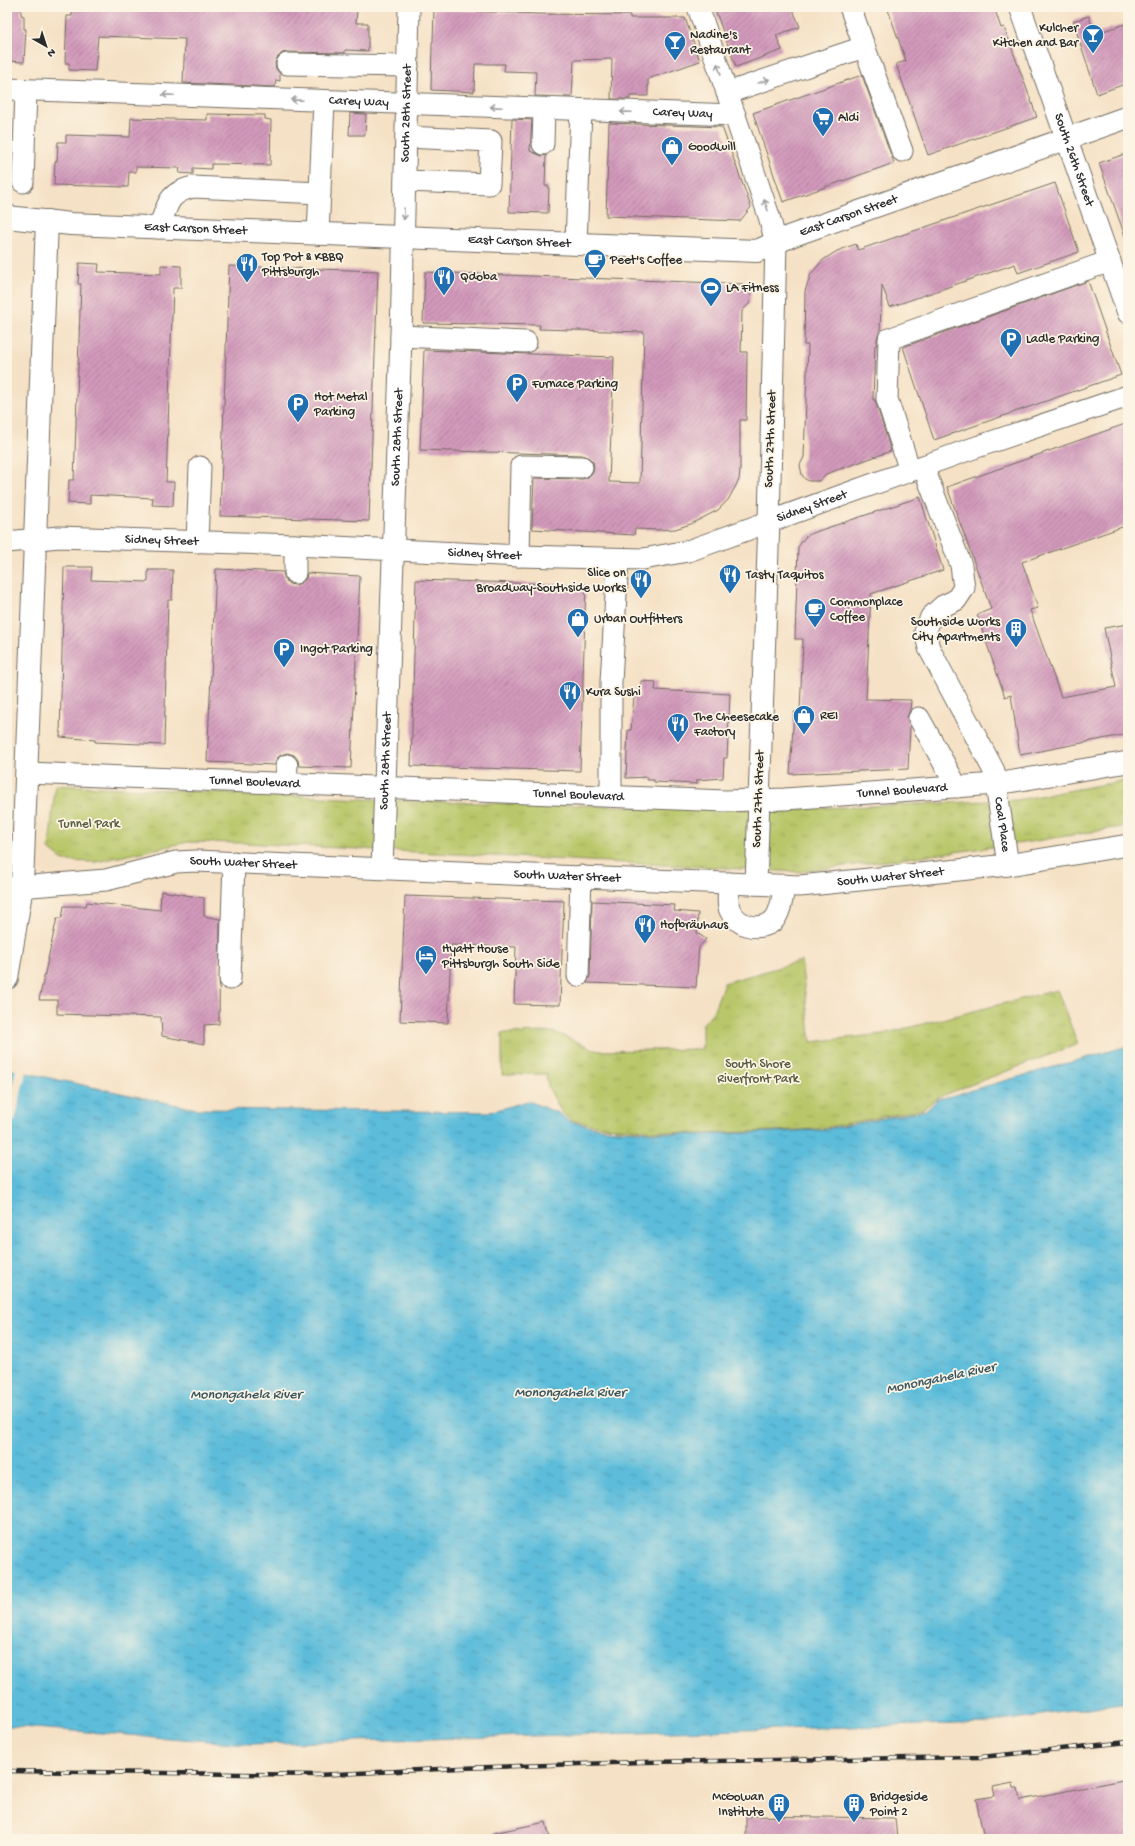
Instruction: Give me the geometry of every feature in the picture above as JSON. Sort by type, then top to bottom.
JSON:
[{"type":"main road","name":"East Carson Street","points":[[7,217],[71,224],[159,228],[757,251],[1128,117]]},
{"type":"main road","points":[[7,978],[27,773],[47,221]]},
{"type":"street","name":"South 28th Street","points":[[382,868],[401,336],[409,7]]},
{"type":"street","name":"South 27th Street","points":[[698,7],[769,216],[776,243],[769,521],[756,884]]},
{"type":"street","points":[[850,7],[902,151]]},
{"type":"street","name":"South 26th Street","points":[[1024,8],[1067,139],[1128,313]]},
{"type":"street","points":[[727,93],[864,47]]},
{"type":"street","points":[[287,64],[408,66]]},
{"type":"street","points":[[17,90],[23,182]]},
{"type":"street","name":"Carey Way","points":[[17,90],[406,105],[735,115]]},
{"type":"street","points":[[318,234],[324,101]]},
{"type":"street","points":[[543,144],[544,109]]},
{"type":"street","points":[[576,244],[581,110]]},
{"type":"street","points":[[405,180],[489,184],[491,141],[406,137]]},
{"type":"street","points":[[159,228],[171,198],[181,190],[193,187],[320,193]]},
{"type":"street","name":"Coal Place","points":[[1008,865],[994,771],[928,648],[925,632],[931,617],[943,606],[956,600],[964,588],[961,565],[887,399],[889,339],[1110,261]]},
{"type":"street","points":[[401,336],[526,342]]},
{"type":"street","name":"Sidney Street","points":[[7,542],[58,537],[295,545],[519,556],[643,559],[688,551],[917,468],[1128,396]]},
{"type":"street","points":[[519,556],[521,466],[582,467]]},
{"type":"street","points":[[197,542],[200,467]]},
{"type":"street","points":[[295,545],[295,573]]},
{"type":"street","points":[[611,796],[611,682],[618,559]]},
{"type":"street","points":[[919,718],[957,786]]},
{"type":"street","name":"Tunnel Boulevard","points":[[27,773],[287,774],[385,787],[725,801],[996,784],[1128,762]]},
{"type":"street","name":"South Water Street","points":[[15,887],[106,880],[176,862],[234,862],[808,885],[1008,865],[1128,845]]},
{"type":"street","points":[[230,979],[234,862]]},
{"type":"street","points":[[578,976],[581,876]]},
{"type":"street","points":[[729,883],[729,906],[734,918],[744,925],[753,927],[763,926],[773,920],[778,913],[784,885]]},
{"type":"green space","name":"Tunnel Park","points":[[1128,780],[1128,826],[1023,843],[800,872],[244,843],[188,842],[96,862],[64,861],[49,849],[55,785],[409,801],[774,810],[1017,800]]},
{"type":"green space","name":"South Shore Riverfront Park","points":[[801,961],[811,1042],[883,1034],[1057,990],[1078,1044],[944,1095],[923,1109],[819,1129],[699,1134],[605,1127],[570,1120],[562,1113],[548,1086],[546,1074],[502,1075],[502,1033],[554,1032],[598,1051],[702,1049],[702,1025],[713,1012],[724,983]]},
{"type":"water","name":"Monongahela River","points":[[1128,1046],[1128,1702],[989,1723],[249,1744],[7,1726],[7,1069],[196,1109],[490,1112],[528,1101],[560,1114],[568,1121],[603,1129],[698,1135],[822,1130],[927,1110],[937,1100]]},
{"type":"pier","points":[[16,1069],[26,1071],[15,1121],[7,1119],[7,1109]]},
{"type":"building","points":[[7,7],[21,7],[21,15],[24,16],[24,29],[26,29],[24,62],[7,61]]},
{"type":"building","points":[[72,7],[238,7],[357,10],[356,23],[368,23],[368,51],[345,50],[345,53],[282,53],[277,58],[275,63],[276,69],[280,74],[280,81],[276,80],[275,87],[183,83],[185,39],[98,36],[95,71],[69,70],[69,63],[65,63],[67,16],[72,16]]},
{"type":"building","points":[[714,7],[792,7],[800,27],[776,35],[782,50],[736,67]]},
{"type":"building","points":[[887,7],[994,7],[1001,28],[1004,27],[1037,117],[928,155],[896,64],[906,61]]},
{"type":"building","points":[[434,9],[537,14],[630,15],[630,18],[685,18],[700,61],[648,79],[648,96],[630,96],[630,99],[611,99],[612,59],[574,60],[572,97],[535,96],[536,72],[504,71],[505,64],[475,64],[474,92],[431,90]]},
{"type":"building","points":[[1089,16],[1094,34],[1128,23],[1128,83],[1097,94],[1073,21]]},
{"type":"building","name":"Aldi","points":[[862,75],[894,163],[783,202],[753,113]]},
{"type":"building","points":[[350,113],[366,114],[365,135],[349,135]]},
{"type":"building","points":[[207,114],[265,115],[265,119],[271,120],[270,165],[211,164],[211,169],[193,168],[193,174],[179,173],[180,168],[136,167],[136,172],[129,172],[128,187],[54,185],[55,161],[57,161],[58,142],[66,142],[66,135],[130,137],[131,118],[207,120]]},
{"type":"building","points":[[512,119],[532,120],[530,151],[542,156],[546,155],[545,186],[549,186],[548,213],[509,212]]},
{"type":"building","name":"Goodwill","points":[[609,123],[722,127],[751,207],[740,221],[606,216]]},
{"type":"building","points":[[1128,153],[1128,239],[1126,239],[1099,163]]},
{"type":"building","points":[[1055,183],[1079,252],[1018,273],[1015,264],[890,307],[882,285],[880,331],[877,338],[877,345],[875,345],[873,400],[875,400],[891,451],[826,474],[819,481],[809,481],[805,479],[802,475],[800,465],[804,457],[808,345],[804,345],[805,291],[811,274],[823,260],[837,251],[856,244],[858,250]]},
{"type":"building","points":[[79,263],[99,264],[98,272],[161,274],[161,265],[181,266],[181,288],[173,288],[166,482],[174,482],[173,506],[152,505],[153,498],[90,495],[90,504],[68,503],[69,480],[74,480],[81,284],[78,284]]},
{"type":"building","name":"Hot Metal Parking","points":[[229,266],[378,271],[369,521],[220,516]]},
{"type":"building","points":[[425,272],[743,284],[751,292],[750,303],[742,311],[741,352],[747,352],[746,420],[740,420],[739,480],[728,500],[718,510],[691,524],[675,529],[635,529],[634,535],[532,529],[534,478],[587,478],[592,473],[594,468],[593,462],[588,457],[582,455],[420,450],[424,350],[614,357],[609,482],[640,483],[644,332],[539,329],[540,325],[423,323]]},
{"type":"building","name":"Ladle Parking","points":[[1088,281],[1121,375],[934,440],[903,347]]},
{"type":"building","points":[[1128,423],[1128,525],[1022,562],[1038,608],[1030,610],[1061,697],[1116,687],[1104,628],[1128,624],[1128,734],[1020,755],[1011,695],[1005,697],[977,615],[991,609],[947,487]]},
{"type":"building","points":[[920,497],[943,570],[871,594],[866,699],[911,700],[910,710],[907,717],[910,726],[908,769],[790,774],[794,712],[800,712],[803,639],[795,639],[798,547],[805,537],[812,533]]},
{"type":"building","points":[[64,567],[92,567],[91,580],[148,582],[148,570],[173,570],[172,600],[168,600],[164,745],[95,742],[95,740],[60,737]]},
{"type":"building","name":"Ingot Parking","points":[[216,569],[283,572],[285,579],[289,584],[295,585],[306,579],[307,573],[360,576],[351,768],[299,766],[298,760],[294,755],[287,753],[277,758],[275,765],[207,762]]},
{"type":"building","points":[[416,580],[586,585],[580,771],[411,766]]},
{"type":"building","name":"The Cheesecake Factory","points":[[641,681],[656,682],[655,690],[730,694],[727,758],[724,758],[723,778],[697,780],[697,784],[654,782],[654,780],[647,780],[647,777],[626,778],[628,730],[631,730],[634,697],[640,697]]},
{"type":"building","points":[[161,891],[204,898],[204,916],[220,919],[219,1024],[204,1025],[204,1044],[162,1036],[161,1017],[57,1014],[57,1000],[39,1000],[57,918],[62,918],[64,906],[86,906],[87,902],[160,910]]},
{"type":"building","name":"Hyatt House Pittsburgh South Side","points":[[405,896],[564,901],[560,1005],[514,1004],[516,947],[451,945],[448,1023],[400,1021]]},
{"type":"building","name":"Hofbräuhaus","points":[[592,901],[675,905],[674,911],[698,913],[697,933],[706,939],[699,947],[696,987],[587,983],[590,976]]},
{"type":"building","points":[[1128,1779],[1128,1839],[984,1839],[976,1799],[995,1796],[993,1787],[1013,1783],[1014,1788],[1018,1788],[1020,1800]]},
{"type":"building","points":[[746,1816],[895,1818],[897,1839],[746,1839]]},
{"type":"building","points":[[546,1822],[550,1839],[494,1839],[493,1833]]},
{"type":"railway","points":[[7,1771],[317,1775],[460,1768],[642,1762],[981,1757],[1128,1742]]},
{"type":"place","name":"Kulcher Kitchen and Bar","points":[[1093,54]]},
{"type":"place","name":"Nadine's Restaurant","points":[[675,62]]},
{"type":"place","name":"Aldi","points":[[823,138]]},
{"type":"place","name":"Goodwill","points":[[672,166]]},
{"type":"place","name":"Peet's Coffee","points":[[595,280]]},
{"type":"place","name":"Top Pot & KBBQ Pittsburgh","points":[[247,284]]},
{"type":"place","name":"Qdoba","points":[[444,296]]},
{"type":"place","name":"LA Fitness","points":[[711,308]]},
{"type":"place","name":"Ladle Parking","points":[[1011,358]]},
{"type":"place","name":"Furnace Parking","points":[[517,404]]},
{"type":"place","name":"Hot Metal Parking","points":[[298,424]]},
{"type":"place","name":"Tasty Taquitos","points":[[730,594]]},
{"type":"place","name":"Slice on Broadway-Southside Works","points":[[641,600]]},
{"type":"place","name":"Commonplace Coffee","points":[[815,628]]},
{"type":"place","name":"Urban Outfitters","points":[[578,638]]},
{"type":"place","name":"Southside Works City Apartments","points":[[1016,648]]},
{"type":"place","name":"Ingot Parking","points":[[284,668]]},
{"type":"place","name":"Kura Sushi","points":[[570,712]]},
{"type":"place","name":"REI","points":[[804,736]]},
{"type":"place","name":"The Cheesecake Factory","points":[[678,744]]},
{"type":"place","name":"Hofbräuhaus","points":[[645,944]]},
{"type":"place","name":"Hyatt House Pittsburgh South Side","points":[[426,976]]},
{"type":"place","name":"McGowan Institute","points":[[779,1824]]},
{"type":"place","name":"Bridgeside Point 2","points":[[854,1824]]}]
